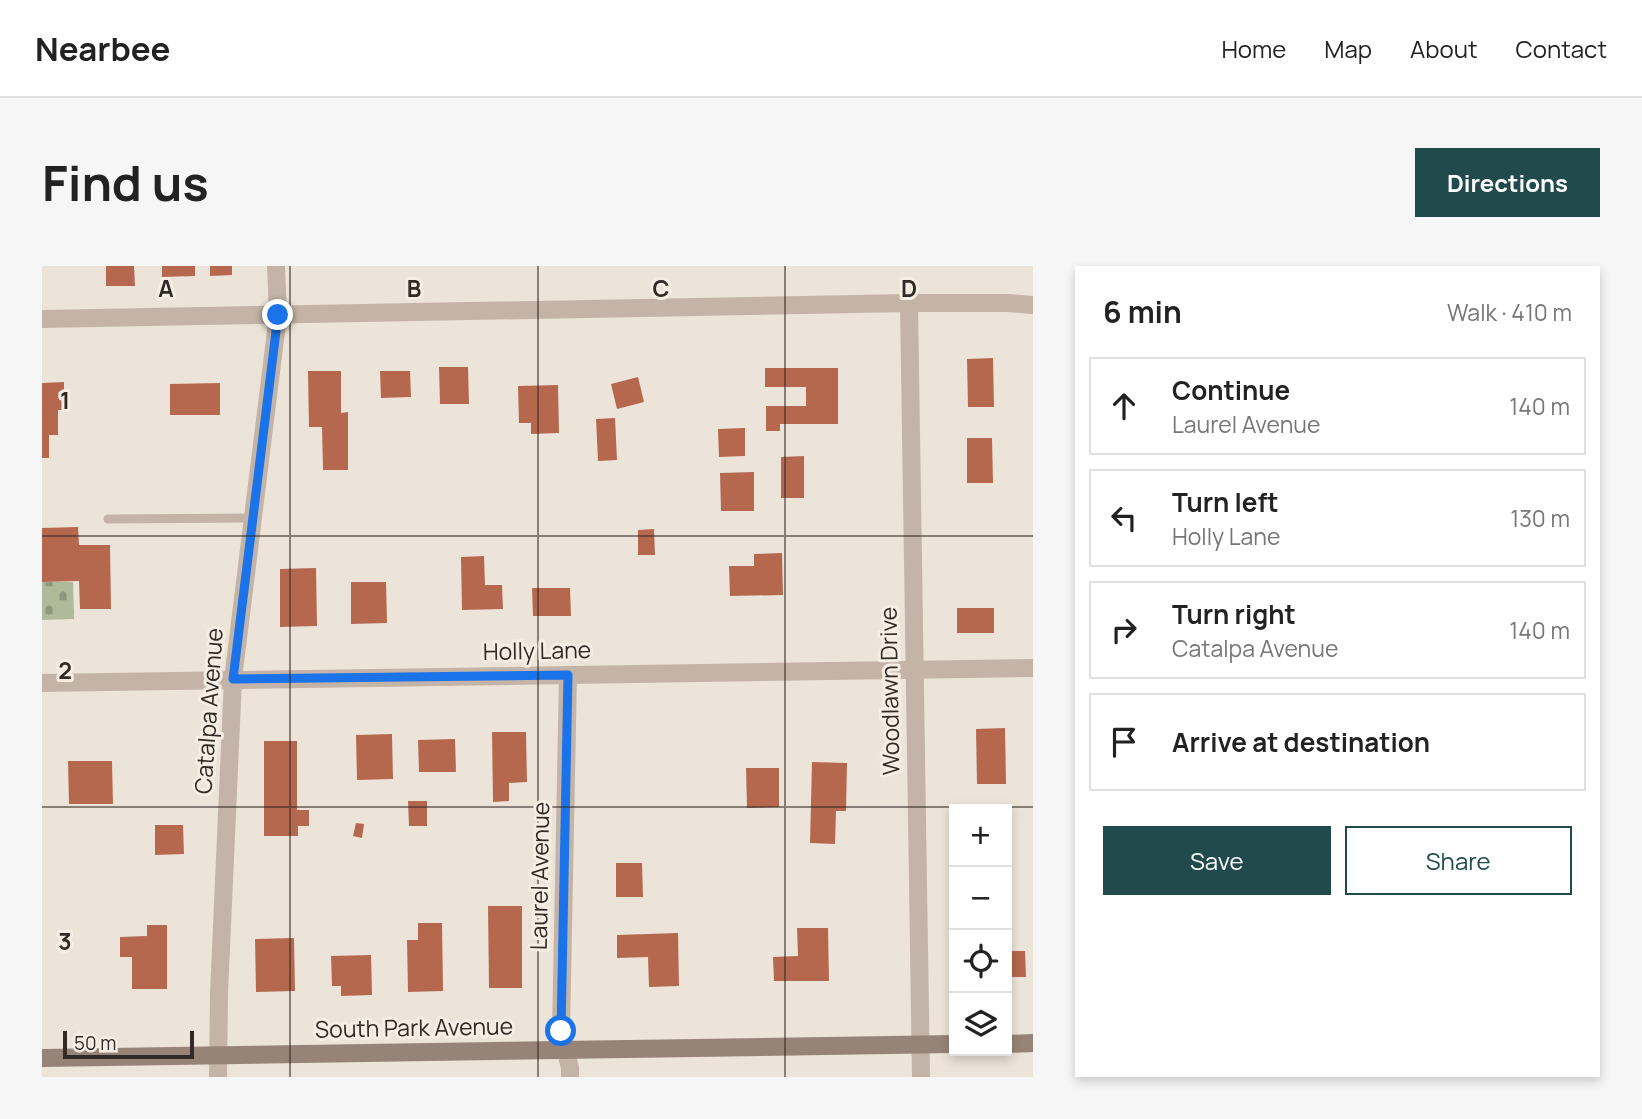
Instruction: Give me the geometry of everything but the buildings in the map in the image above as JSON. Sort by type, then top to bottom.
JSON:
[{"type":"street","name":"Catalpa Avenue","points":[[218,1077],[233,679],[278,315],[276,266]]},
{"type":"street","points":[[42,319],[909,303],[1033,305]]},
{"type":"street","name":"Woodlawn Drive","points":[[909,303],[921,1077]]},
{"type":"street","name":"Holly Lane","points":[[42,683],[1033,668]]},
{"type":"street","name":"Laurel Avenue","points":[[568,675],[561,1031],[570,1077]]},
{"type":"street","points":[[1012,1044],[1033,1043]]},
{"type":"street","name":"South Park Avenue","points":[[42,1058],[949,1044]]},
{"type":"lane","points":[[108,519],[253,518]]},
{"type":"green space","points":[[42,582],[73,582],[74,619],[42,620]]},
{"type":"route","points":[[278,315],[233,679],[568,675],[561,1031]]}]
